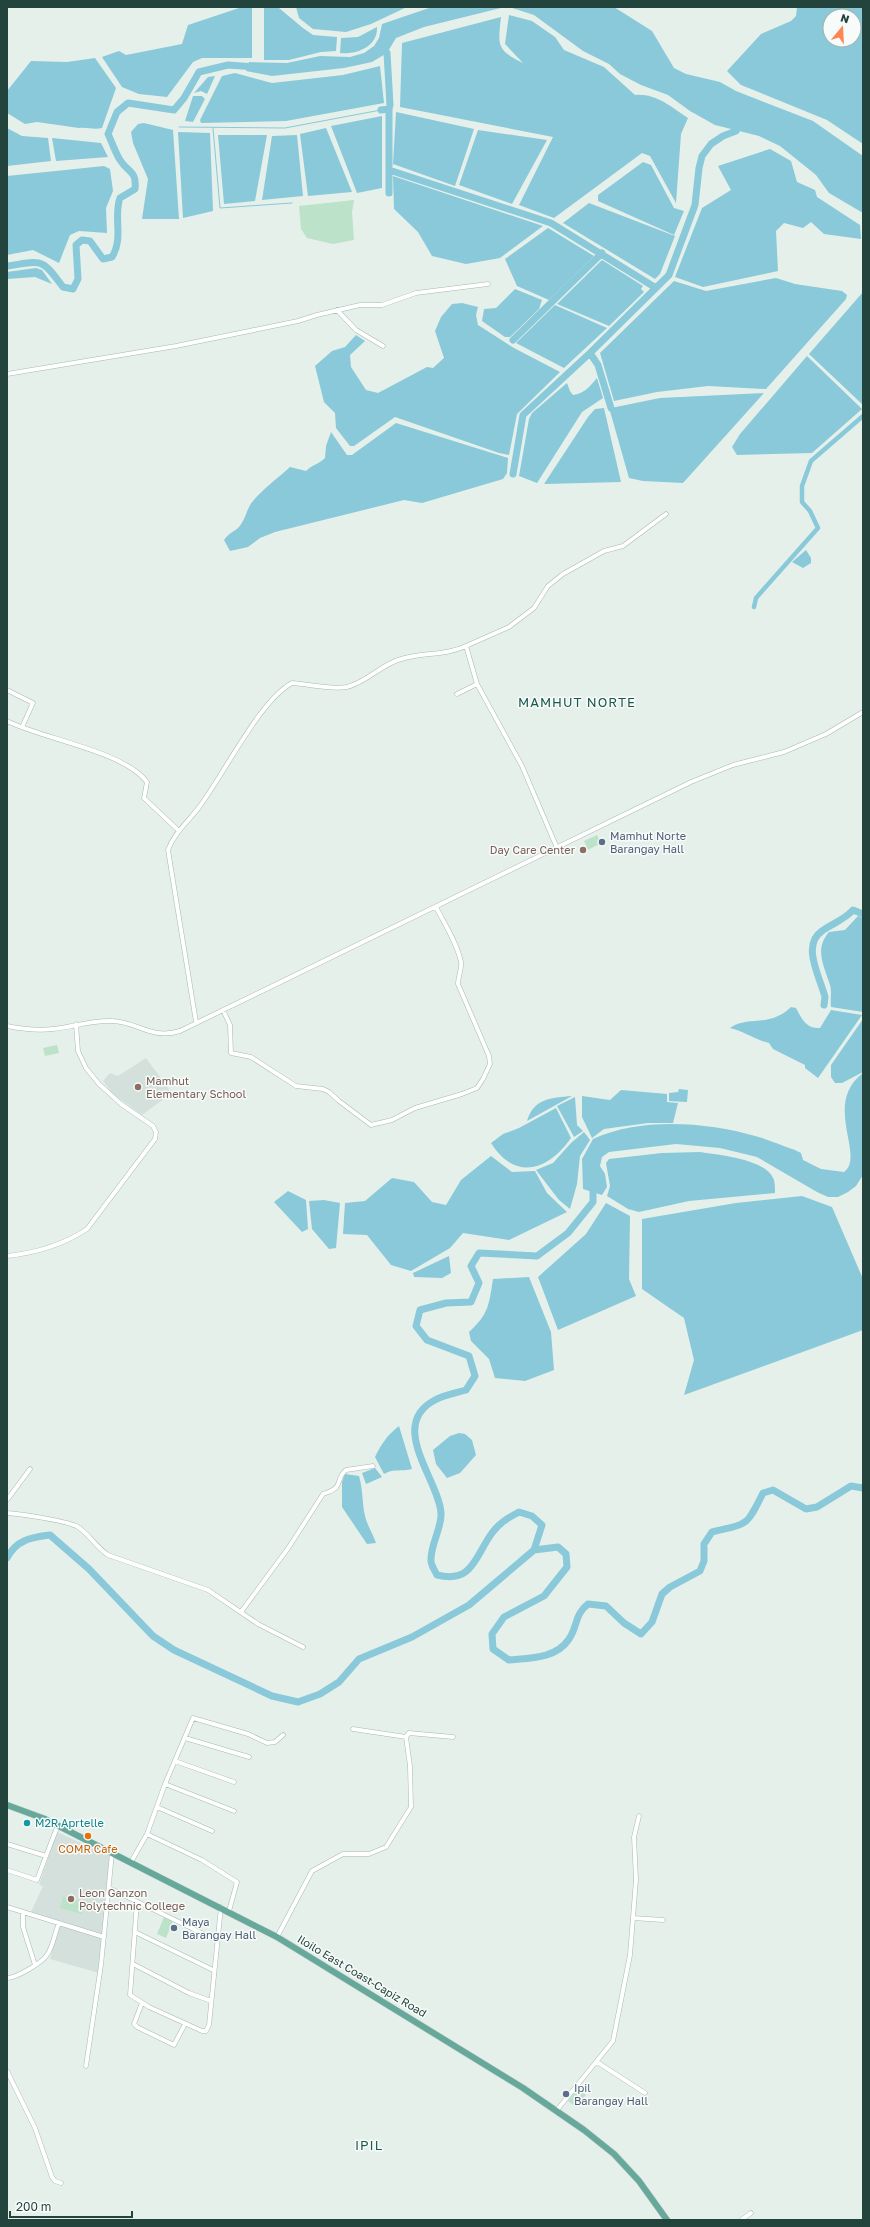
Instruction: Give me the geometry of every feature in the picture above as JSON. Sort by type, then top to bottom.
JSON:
[{"type":"main road","name":"Iloilo East Coast-Capiz Road","points":[[7,1805],[58,1825],[229,1911],[277,1937],[424,2026],[557,2110],[614,2154],[639,2181],[667,2220]]},
{"type":"street","points":[[7,374],[176,346],[298,321],[360,305],[382,305],[416,293],[488,284]]},
{"type":"street","points":[[337,310],[356,330],[383,346]]},
{"type":"street","points":[[196,1022],[168,850],[171,842],[204,799],[249,730],[284,687],[292,683],[348,686],[365,679],[399,659],[418,654],[451,653],[509,627],[534,608],[548,586],[563,574],[604,551],[623,546],[666,514]]},
{"type":"street","points":[[466,646],[477,684],[522,766],[557,848]]},
{"type":"street","points":[[456,694],[477,684]]},
{"type":"street","points":[[7,690],[33,703],[22,727]]},
{"type":"street","points":[[7,1026],[26,1030],[53,1029],[76,1024],[112,1021],[132,1024],[162,1035],[180,1031],[716,771],[784,752],[826,734],[863,712]]},
{"type":"street","points":[[7,721],[123,762],[142,776],[147,782],[144,798],[179,831]]},
{"type":"street","points":[[223,1010],[230,1025],[231,1053],[252,1057],[296,1086],[323,1089],[330,1092],[339,1101],[371,1125],[392,1120],[415,1108],[477,1088],[490,1064],[489,1056],[458,984],[458,974],[461,964],[456,945],[436,907]]},
{"type":"street","points":[[7,1256],[34,1253],[77,1236],[87,1229],[155,1139],[156,1132],[153,1126],[121,1104],[99,1084],[86,1068],[78,1051],[76,1024]]},
{"type":"street","points":[[241,1612],[289,1547],[323,1494],[334,1490],[340,1485],[343,1472],[346,1470],[372,1466]]},
{"type":"street","points":[[7,1500],[30,1469]]},
{"type":"street","points":[[7,1513],[68,1523],[78,1527],[97,1547],[108,1554],[197,1586],[258,1624],[303,1647]]},
{"type":"street","points":[[131,1862],[147,1834],[165,1784],[193,1718],[248,1734],[267,1743],[275,1742],[283,1735]]},
{"type":"street","points":[[353,1729],[406,1737]]},
{"type":"street","points":[[406,1737],[409,1733],[453,1737]]},
{"type":"street","points":[[277,1937],[312,1871],[343,1854],[369,1854],[386,1847],[409,1811],[411,1802],[410,1766],[406,1737]]},
{"type":"street","points":[[185,1738],[249,1757]]},
{"type":"street","points":[[175,1761],[234,1782]]},
{"type":"street","points":[[165,1784],[234,1811]]},
{"type":"street","points":[[157,1807],[212,1831]]},
{"type":"street","points":[[557,2110],[611,2045],[616,2030],[630,1955],[636,1880],[634,1837],[639,1816]]},
{"type":"street","points":[[7,1870],[37,1880],[58,1825]]},
{"type":"street","points":[[147,1834],[202,1860],[237,1882],[229,1911]]},
{"type":"street","points":[[7,1844],[46,1856]]},
{"type":"street","points":[[86,2066],[104,1937],[112,1852]]},
{"type":"street","points":[[109,1888],[216,1940]]},
{"type":"street","points":[[137,1902],[130,1995],[142,2003],[202,2031],[206,2031],[210,2025],[213,1970],[221,1907]]},
{"type":"street","points":[[7,1907],[104,1937]]},
{"type":"street","points":[[23,1912],[23,1927],[35,1965]]},
{"type":"street","points":[[633,1918],[663,1920]]},
{"type":"street","points":[[7,1978],[12,1978],[35,1965],[47,1955],[59,1923]]},
{"type":"street","points":[[135,1932],[213,1970]]},
{"type":"street","points":[[133,1964],[189,1993],[211,2001]]},
{"type":"street","points":[[142,2003],[134,2024],[136,2027],[174,2045],[185,2024]]},
{"type":"street","points":[[596,2062],[645,2093]]},
{"type":"street","points":[[7,2071],[35,2128],[52,2177],[55,2181],[61,2183]]},
{"type":"street","points":[[741,2220],[751,2213]]},
{"type":"shaded area","name":"Mamhut Elementary School","points":[[146,1058],[172,1093],[142,1115],[113,1094],[103,1081],[110,1073],[118,1076]]},
{"type":"shaded area","name":"Leon Ganzon Polytechnic College","points":[[57,1832],[110,1856],[99,1973],[50,1959],[60,1924],[31,1912],[43,1886],[39,1885]]},
{"type":"green space","points":[[354,200],[352,212],[354,240],[333,244],[307,238],[301,229],[299,206]]},
{"type":"green space","points":[[597,835],[601,843],[588,850],[584,841]]},
{"type":"green space","points":[[57,1045],[59,1053],[45,1056],[43,1048]]},
{"type":"green space","points":[[63,1897],[85,1902],[82,1914],[60,1908]]},
{"type":"green space","points":[[164,1917],[173,1921],[166,1938],[157,1934]]},
{"type":"green space","points":[[578,2088],[586,2095],[576,2107],[568,2101]]},
{"type":"water","points":[[242,7],[252,7],[252,58],[202,58],[193,62],[167,97],[139,94],[122,87],[102,57],[119,51],[126,55],[182,44],[188,25]]},
{"type":"water","points":[[264,7],[279,8],[313,35],[337,37],[336,51],[321,52],[289,60],[264,60]]},
{"type":"water","points":[[296,7],[407,7],[371,24],[346,32],[313,29],[299,18]]},
{"type":"water","points":[[432,7],[505,7],[424,27],[396,38],[387,53],[372,62],[344,68],[272,76],[246,71],[249,62],[287,63],[320,56],[350,57],[364,53],[374,46],[379,38],[382,24]]},
{"type":"water","points":[[509,7],[614,7],[652,31],[674,68],[686,74],[720,82],[736,91],[813,121],[863,156],[863,213],[829,193],[816,175],[780,146],[759,136],[715,125],[690,111],[668,95],[641,85],[620,74],[609,64],[583,51],[534,15]]},
{"type":"water","points":[[797,7],[863,7],[863,144],[827,120],[741,85],[727,71],[761,34],[791,21],[796,16]]},
{"type":"water","points":[[509,15],[532,21],[555,37],[564,50],[604,67],[635,95],[657,98],[688,118],[681,134],[676,203],[650,156],[642,153],[554,218],[519,205],[553,137],[400,107],[402,43],[501,17],[499,34],[501,46],[508,54],[523,63],[505,44]]},
{"type":"water","points":[[377,27],[374,40],[370,45],[353,53],[340,53],[341,38],[358,37]]},
{"type":"water","points":[[95,58],[116,88],[102,128],[79,128],[37,122],[25,124],[7,113],[7,91],[31,61],[67,62]]},
{"type":"water","points":[[380,66],[384,103],[286,121],[201,123],[200,120],[222,76],[235,73],[272,83],[343,75]]},
{"type":"water","points":[[215,76],[207,94],[201,91],[194,93],[208,77]]},
{"type":"water","points":[[193,96],[202,96],[205,99],[193,122],[185,121]]},
{"type":"water","points":[[396,112],[474,129],[455,186],[393,164]]},
{"type":"water","points":[[382,116],[382,188],[357,193],[331,126]]},
{"type":"water","points":[[144,123],[173,130],[179,219],[142,219],[148,179],[133,143],[131,132],[138,124]]},
{"type":"water","points":[[7,128],[22,136],[48,138],[51,161],[7,166]]},
{"type":"water","points":[[326,128],[352,192],[308,196],[300,134]]},
{"type":"water","points":[[478,130],[547,140],[512,204],[459,185]]},
{"type":"water","points":[[178,132],[210,133],[213,211],[183,218]]},
{"type":"water","points":[[218,135],[267,135],[255,201],[224,204]]},
{"type":"water","points":[[297,135],[303,196],[262,200],[272,136]]},
{"type":"water","points":[[52,138],[101,143],[108,157],[56,161]]},
{"type":"water","points":[[770,149],[791,161],[797,182],[815,190],[817,197],[860,225],[861,239],[824,234],[811,222],[803,228],[784,223],[776,231],[778,271],[703,287],[675,277],[702,208],[731,190],[718,166]]},
{"type":"water","points":[[643,162],[651,165],[674,208],[684,211],[674,235],[598,201],[598,195]]},
{"type":"water","points":[[104,166],[110,169],[113,191],[106,208],[107,233],[79,231],[70,235],[59,263],[33,250],[7,255],[7,176]]},
{"type":"water","points":[[393,176],[543,226],[500,258],[466,264],[432,256],[418,232],[394,209]]},
{"type":"water","points":[[589,203],[675,236],[660,274],[655,279],[563,223]]},
{"type":"water","points":[[548,228],[594,256],[549,300],[517,286],[505,259]]},
{"type":"water","points":[[602,260],[643,286],[641,289],[644,292],[609,326],[557,304]]},
{"type":"water","points":[[36,268],[42,270],[52,284],[35,277],[7,279],[7,272]]},
{"type":"water","points":[[776,278],[795,284],[842,291],[847,295],[846,299],[766,389],[708,386],[657,392],[614,401],[600,353],[674,281],[706,291]]},
{"type":"water","points":[[515,289],[542,300],[539,309],[510,337],[505,337],[482,321],[484,309],[496,308]]},
{"type":"water","points":[[863,292],[863,405],[809,354]]},
{"type":"water","points":[[462,303],[478,307],[476,315],[478,325],[514,348],[560,372],[517,414],[509,455],[499,453],[395,417],[354,446],[350,446],[336,428],[335,413],[324,402],[315,366],[332,351],[345,347],[356,335],[365,341],[350,355],[351,367],[366,390],[378,393],[427,367],[433,368],[444,358],[435,331],[441,317],[452,304]]},
{"type":"water","points":[[555,305],[607,328],[564,368],[516,343]]},
{"type":"water","points":[[807,356],[862,409],[812,453],[737,455],[732,447],[740,434]]},
{"type":"water","points":[[597,378],[603,398],[582,412],[537,483],[519,476],[529,419],[532,413],[567,383],[573,395],[584,391]]},
{"type":"water","points":[[764,393],[683,483],[643,481],[629,478],[610,411],[611,408],[660,398]]},
{"type":"water","points":[[604,408],[621,482],[544,484],[588,417],[595,409]]},
{"type":"water","points":[[396,423],[508,458],[507,473],[503,479],[422,503],[404,500],[275,532],[260,538],[248,547],[230,551],[224,540],[241,525],[253,501],[266,487],[290,467],[306,471],[323,460],[325,458],[326,446],[331,432],[347,455],[352,455]]},
{"type":"water","points":[[806,550],[811,558],[811,563],[803,568],[792,562]]},
{"type":"water","points":[[858,916],[863,918],[863,1012],[831,1007],[831,988],[823,964],[821,951],[824,938],[829,932],[845,930]]},
{"type":"water","points":[[791,1007],[796,1008],[805,1022],[811,1027],[815,1028],[820,1028],[831,1010],[862,1015],[818,1078],[805,1068],[805,1065],[773,1049],[769,1043],[730,1028],[744,1022],[775,1017]]},
{"type":"water","points":[[863,1019],[863,1072],[842,1083],[835,1083],[831,1077],[831,1065]]},
{"type":"water","points":[[863,1073],[863,1175],[856,1186],[838,1197],[828,1197],[817,1192],[757,1157],[720,1148],[676,1144],[609,1152],[602,1157],[600,1166],[605,1174],[607,1187],[602,1195],[583,1189],[582,1159],[593,1139],[611,1132],[631,1127],[652,1125],[695,1125],[736,1131],[765,1139],[795,1150],[801,1153],[803,1160],[821,1169],[844,1172],[849,1164],[850,1154],[846,1128],[846,1099],[851,1085]]},
{"type":"water","points":[[679,1089],[688,1090],[687,1102],[669,1101],[669,1093],[678,1092]]},
{"type":"water","points":[[621,1090],[667,1094],[667,1102],[678,1103],[673,1123],[648,1123],[604,1129],[592,1138],[582,1117],[582,1096],[610,1100]]},
{"type":"water","points":[[572,1096],[527,1121],[534,1108],[544,1101]]},
{"type":"water","points":[[575,1097],[577,1125],[583,1131],[574,1137],[557,1106]]},
{"type":"water","points":[[556,1108],[571,1138],[552,1158],[542,1164],[531,1167],[521,1167],[510,1163],[500,1155],[491,1143],[503,1134],[519,1128]]},
{"type":"water","points":[[584,1132],[590,1140],[580,1156],[577,1184],[570,1209],[559,1200],[536,1170],[553,1163],[571,1143]]},
{"type":"water","points":[[700,1152],[742,1159],[762,1167],[770,1173],[774,1180],[775,1193],[689,1201],[639,1212],[628,1209],[607,1196],[610,1186],[606,1163],[609,1159],[662,1153]]},
{"type":"water","points":[[491,1156],[512,1172],[535,1171],[547,1193],[567,1212],[509,1240],[463,1233],[450,1248],[411,1271],[391,1265],[367,1235],[343,1234],[345,1203],[365,1201],[392,1178],[414,1182],[432,1202],[446,1205],[461,1180]]},
{"type":"water","points":[[288,1191],[306,1200],[308,1229],[302,1232],[274,1202]]},
{"type":"water","points":[[802,1196],[832,1207],[863,1279],[863,1330],[684,1395],[694,1360],[684,1318],[642,1289],[642,1219],[736,1203]]},
{"type":"water","points":[[324,1200],[340,1203],[336,1248],[329,1249],[312,1229],[309,1201]]},
{"type":"water","points":[[606,1203],[630,1216],[629,1279],[636,1296],[558,1330],[538,1277],[586,1234]]},
{"type":"water","points":[[449,1256],[451,1273],[442,1278],[414,1277],[413,1273]]},
{"type":"water","points":[[529,1277],[551,1332],[554,1370],[525,1381],[495,1378],[489,1359],[471,1341],[469,1332],[481,1320],[487,1308],[493,1279]]},
{"type":"water","points":[[399,1426],[412,1469],[391,1471],[384,1474],[375,1457],[385,1440]]},
{"type":"water","points":[[459,1433],[465,1434],[472,1440],[476,1455],[460,1473],[447,1478],[436,1464],[433,1450],[450,1436]]},
{"type":"water","points":[[375,1468],[382,1477],[366,1484],[362,1473]]},
{"type":"water","points":[[345,1474],[359,1476],[365,1516],[376,1543],[367,1544],[342,1507],[342,1482]]},
{"type":"waterway","points":[[381,110],[389,109],[390,105],[387,53]]},
{"type":"waterway","points":[[7,266],[40,263],[50,270],[63,287],[73,289],[78,279],[76,245],[82,240],[90,241],[103,259],[112,257],[116,250],[118,235],[117,213],[120,198],[135,189],[135,178],[120,160],[108,134],[117,112],[128,103],[174,110],[184,98],[199,72],[228,65],[257,67]]},
{"type":"waterway","points":[[389,109],[389,193]]},
{"type":"waterway","points":[[179,127],[285,128],[381,110]]},
{"type":"waterway","points":[[213,128],[220,208],[292,203]]},
{"type":"waterway","points":[[513,474],[523,415],[590,353],[669,275],[695,205],[699,168],[702,156],[711,144],[723,136],[736,131]]},
{"type":"waterway","points":[[389,170],[551,223],[656,288]]},
{"type":"waterway","points":[[513,340],[602,253]]},
{"type":"waterway","points":[[590,353],[598,365],[611,408]]},
{"type":"waterway","points":[[754,607],[756,598],[818,528],[810,511],[802,502],[802,486],[811,461],[863,416]]},
{"type":"waterway","points":[[824,1005],[825,997],[816,971],[812,953],[813,944],[816,937],[822,931],[842,919],[853,910],[863,914]]},
{"type":"waterway","points":[[7,1558],[15,1547],[25,1540],[50,1535],[89,1569],[153,1636],[174,1650],[272,1696],[298,1702],[320,1694],[339,1682],[359,1659],[412,1637],[469,1605],[534,1550],[542,1525],[532,1516],[519,1512],[504,1521],[495,1529],[477,1559],[466,1572],[449,1577],[437,1575],[431,1561],[431,1555],[440,1525],[441,1513],[438,1500],[419,1454],[415,1438],[415,1424],[421,1411],[439,1398],[466,1390],[475,1376],[469,1356],[427,1340],[416,1326],[420,1310],[446,1303],[471,1302],[479,1283],[471,1266],[479,1253],[537,1256],[568,1233],[593,1202],[593,1183]]},
{"type":"waterway","points":[[534,1550],[558,1547],[566,1554],[567,1567],[544,1596],[504,1617],[492,1634],[493,1649],[509,1660],[533,1658],[550,1654],[564,1646],[574,1630],[580,1612],[588,1604],[606,1606],[624,1623],[641,1634],[652,1622],[662,1594],[670,1587],[700,1571],[704,1561],[704,1544],[712,1532],[740,1525],[745,1522],[753,1512],[763,1493],[773,1490],[806,1509],[817,1507],[851,1486],[863,1488]]},
{"type":"place","name":"Mamhut Norte Barangay Hall","points":[[602,842]]},
{"type":"place","name":"Day Care Center","points":[[583,850]]},
{"type":"place","name":"Mamhut Elementary School","points":[[138,1087]]},
{"type":"place","name":"M2R Aprtelle","points":[[27,1823]]},
{"type":"place","name":"COMR Cafe","points":[[88,1836]]},
{"type":"place","name":"Leon Ganzon Polytechnic College","points":[[71,1899]]},
{"type":"place","name":"Maya Barangay Hall","points":[[174,1928]]},
{"type":"place","name":"Ipil Barangay Hall","points":[[566,2094]]},
{"type":"district","name":"MAMHUT NORTE","points":[[577,702]]},
{"type":"district","name":"IPIL","points":[[369,2145]]}]
